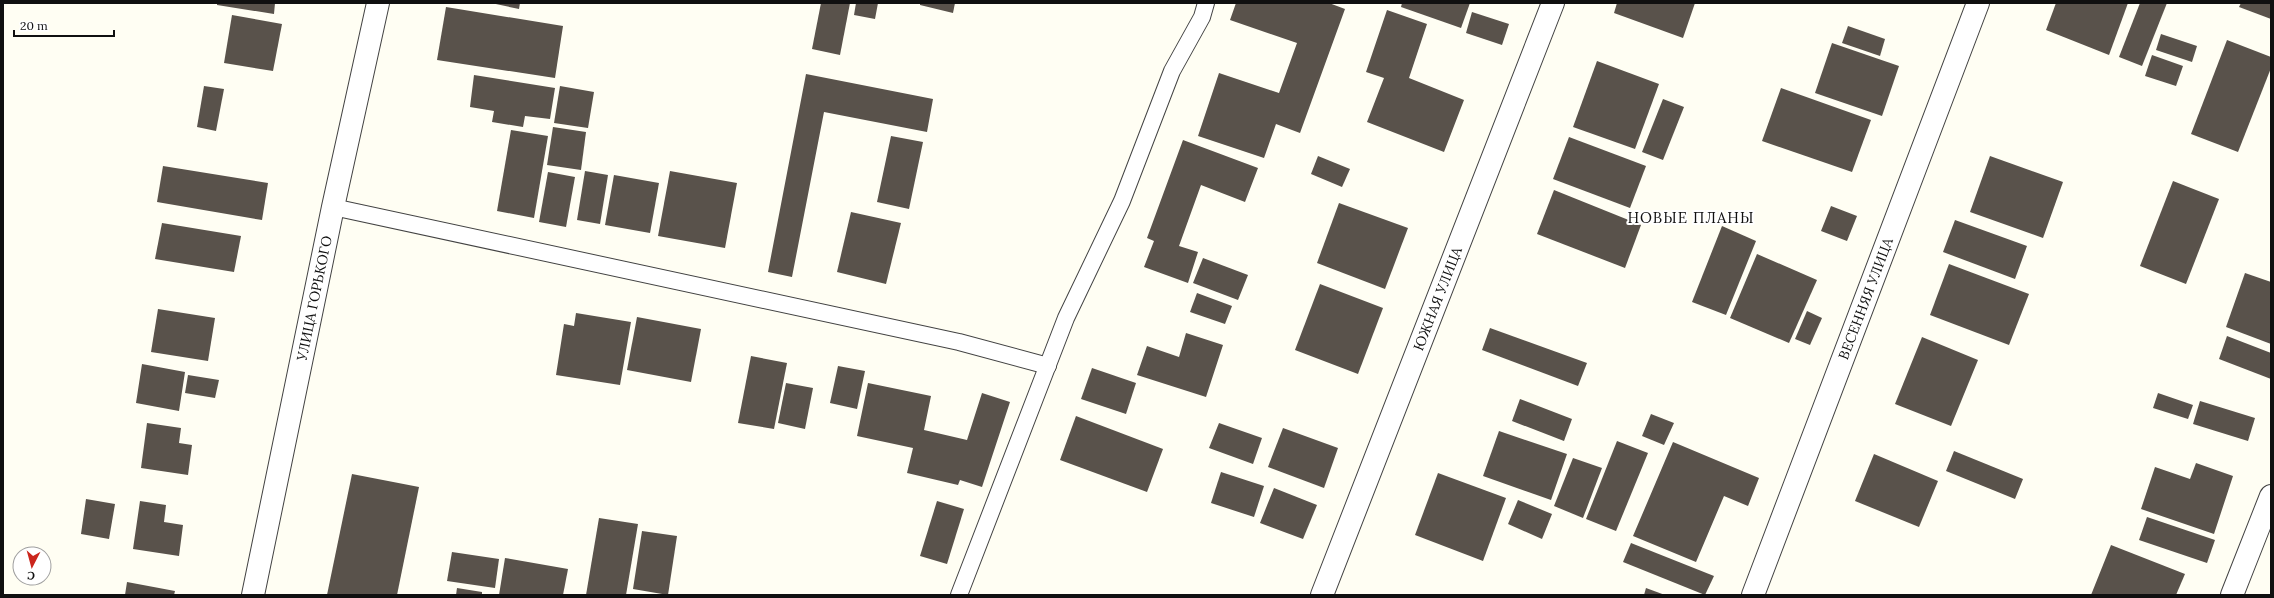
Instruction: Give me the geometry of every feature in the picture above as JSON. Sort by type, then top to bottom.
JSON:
[{"type":"street","name":"УЛИЦА ГОРЬКОГО","points":[[253,595],[333,207],[378,3]]},
{"type":"street","name":"ЮЖНАЯ УЛИЦА","points":[[1322,595],[1553,3]]},
{"type":"street","name":"ВЕСЕННЯЯ УЛИЦА","points":[[1753,595],[1978,3]]},
{"type":"street","points":[[2232,595],[2271,496]]},
{"type":"lane","points":[[959,595],[1066,318],[1122,200],[1172,71],[1202,17],[1206,3]]},
{"type":"lane","points":[[333,207],[958,342],[1048,366]]},
{"type":"building","points":[[217,3],[275,3],[274,14],[217,5]]},
{"type":"building","points":[[491,3],[520,3],[519,9]]},
{"type":"building","points":[[821,3],[850,3],[840,55],[812,49]]},
{"type":"building","points":[[856,3],[878,3],[875,19],[854,15]]},
{"type":"building","points":[[920,3],[955,3],[953,13],[920,5]]},
{"type":"building","points":[[1236,3],[1329,3],[1345,9],[1300,133],[1276,124],[1264,158],[1198,136],[1219,73],[1279,93],[1297,43],[1230,20]]},
{"type":"building","points":[[1402,3],[1470,3],[1461,28],[1401,7]]},
{"type":"building","points":[[1617,3],[1695,3],[1683,38],[1614,13]]},
{"type":"building","points":[[2056,3],[2128,3],[2109,55],[2046,30]]},
{"type":"building","points":[[2140,3],[2167,3],[2142,66],[2119,57]]},
{"type":"building","points":[[2241,3],[2271,3],[2271,19],[2239,7]]},
{"type":"building","points":[[446,7],[563,26],[555,78],[437,60]]},
{"type":"building","points":[[1387,10],[1427,24],[1409,78],[1464,100],[1444,152],[1367,122],[1384,78],[1366,72]]},
{"type":"building","points":[[1472,12],[1509,24],[1502,45],[1466,33]]},
{"type":"building","points":[[232,15],[282,24],[273,71],[224,63]]},
{"type":"building","points":[[1848,26],[1885,39],[1880,56],[1842,43]]},
{"type":"building","points":[[2161,34],[2197,46],[2192,62],[2156,50]]},
{"type":"building","points":[[2227,40],[2271,57],[2271,68],[2238,152],[2191,134]]},
{"type":"building","points":[[1832,43],[1899,66],[1882,116],[1815,93]]},
{"type":"building","points":[[2152,55],[2183,66],[2176,86],[2145,76]]},
{"type":"building","points":[[1597,61],[1659,84],[1635,149],[1573,127]]},
{"type":"building","points":[[806,74],[933,99],[927,132],[824,112],[792,277],[768,272]]},
{"type":"building","points":[[474,75],[555,88],[550,119],[525,116],[523,127],[492,122],[494,111],[470,107]]},
{"type":"building","points":[[204,86],[224,89],[216,131],[197,127]]},
{"type":"building","points":[[560,86],[594,92],[588,128],[554,123]]},
{"type":"building","points":[[1781,88],[1871,120],[1852,172],[1762,141]]},
{"type":"building","points":[[1663,99],[1684,107],[1663,160],[1642,152]]},
{"type":"building","points":[[553,127],[586,132],[581,170],[547,165]]},
{"type":"building","points":[[511,130],[548,136],[534,218],[497,211]]},
{"type":"building","points":[[891,136],[923,142],[909,209],[877,202]]},
{"type":"building","points":[[1569,137],[1646,166],[1630,208],[1553,179]]},
{"type":"building","points":[[1183,140],[1258,168],[1245,202],[1201,185],[1179,246],[1198,252],[1188,283],[1144,267],[1154,241],[1147,238]]},
{"type":"building","points":[[1318,156],[1350,169],[1342,187],[1311,174]]},
{"type":"building","points":[[1990,156],[2063,182],[2043,238],[1970,212]]},
{"type":"building","points":[[163,166],[268,183],[262,220],[157,202]]},
{"type":"building","points":[[585,171],[608,175],[600,224],[577,220]]},
{"type":"building","points":[[670,171],[737,183],[725,248],[658,236]]},
{"type":"building","points":[[548,172],[575,177],[566,227],[539,222]]},
{"type":"building","points":[[614,175],[659,183],[650,233],[605,225]]},
{"type":"building","points":[[2173,181],[2219,199],[2186,284],[2140,266]]},
{"type":"building","points":[[1554,190],[1641,225],[1625,268],[1537,234]]},
{"type":"building","points":[[1339,203],[1408,228],[1385,289],[1317,263]]},
{"type":"building","points":[[1831,206],[1857,216],[1847,241],[1821,231]]},
{"type":"building","points":[[851,212],[901,223],[886,284],[837,272]]},
{"type":"building","points":[[1955,220],[2027,246],[2015,279],[1943,252]]},
{"type":"building","points":[[162,223],[241,236],[234,272],[155,259]]},
{"type":"building","points":[[1722,226],[1756,241],[1726,315],[1692,302]]},
{"type":"building","points":[[1757,254],[1817,280],[1789,343],[1730,318]]},
{"type":"building","points":[[1203,258],[1248,275],[1238,300],[1193,283]]},
{"type":"building","points":[[1949,264],[2029,294],[2009,345],[1930,315]]},
{"type":"building","points":[[2245,273],[2271,282],[2271,344],[2226,327]]},
{"type":"building","points":[[1320,284],[1383,308],[1358,374],[1295,350]]},
{"type":"building","points":[[1197,293],[1232,306],[1225,324],[1190,312]]},
{"type":"building","points":[[158,309],[215,318],[208,361],[151,352]]},
{"type":"building","points":[[1807,311],[1822,318],[1810,345],[1795,339]]},
{"type":"building","points":[[576,313],[631,322],[620,385],[556,375],[564,324],[574,326]]},
{"type":"building","points":[[637,317],[701,329],[691,382],[627,370]]},
{"type":"building","points":[[1490,328],[1587,363],[1578,386],[1482,350]]},
{"type":"building","points":[[1186,333],[1223,345],[1206,397],[1137,375],[1147,346],[1179,357]]},
{"type":"building","points":[[2227,336],[2271,353],[2271,379],[2219,359]]},
{"type":"building","points":[[1922,337],[1978,360],[1951,426],[1895,404]]},
{"type":"building","points":[[751,356],[787,363],[774,429],[738,423]]},
{"type":"building","points":[[142,364],[185,372],[179,411],[136,403]]},
{"type":"building","points":[[838,366],[865,371],[857,409],[830,403]]},
{"type":"building","points":[[1092,368],[1136,383],[1126,414],[1081,399]]},
{"type":"building","points":[[188,375],[219,380],[215,398],[185,393]]},
{"type":"building","points":[[786,383],[813,388],[805,429],[778,423]]},
{"type":"building","points":[[868,383],[931,396],[924,430],[967,440],[982,393],[1010,402],[982,487],[960,480],[958,485],[907,473],[913,448],[857,436]]},
{"type":"building","points":[[2158,393],[2193,405],[2188,419],[2153,408]]},
{"type":"building","points":[[1520,399],[1572,419],[1564,441],[1512,421]]},
{"type":"building","points":[[2200,401],[2255,418],[2248,441],[2193,424]]},
{"type":"building","points":[[1651,414],[1674,423],[1664,445],[1642,436]]},
{"type":"building","points":[[1076,416],[1163,449],[1147,492],[1060,460]]},
{"type":"building","points":[[147,423],[181,428],[179,443],[192,445],[188,475],[141,468]]},
{"type":"building","points":[[1219,423],[1262,438],[1253,464],[1209,448]]},
{"type":"building","points":[[1283,428],[1338,448],[1324,488],[1268,467]]},
{"type":"building","points":[[1499,431],[1567,454],[1551,500],[1483,476]]},
{"type":"building","points":[[1617,441],[1648,453],[1616,531],[1586,519]]},
{"type":"building","points":[[1673,442],[1759,478],[1748,506],[1724,496],[1696,562],[1633,536]]},
{"type":"building","points":[[1954,451],[2023,479],[2015,499],[1946,471]]},
{"type":"building","points":[[1874,454],[1938,481],[1919,527],[1855,501]]},
{"type":"building","points":[[1573,458],[1602,468],[1583,518],[1554,506]]},
{"type":"building","points":[[2196,463],[2233,476],[2214,534],[2141,509],[2155,467],[2190,479]]},
{"type":"building","points":[[1221,472],[1264,486],[1254,517],[1211,503]]},
{"type":"building","points":[[1438,473],[1506,498],[1483,561],[1415,535]]},
{"type":"building","points":[[352,474],[419,487],[397,595],[327,595]]},
{"type":"building","points":[[1274,488],[1317,505],[1303,539],[1260,523]]},
{"type":"building","points":[[86,499],[115,504],[109,539],[81,534]]},
{"type":"building","points":[[1518,500],[1552,514],[1542,539],[1508,524]]},
{"type":"building","points":[[140,501],[166,505],[164,522],[183,525],[179,556],[133,549]]},
{"type":"building","points":[[937,501],[964,509],[947,564],[920,556]]},
{"type":"building","points":[[2147,517],[2215,540],[2207,563],[2139,540]]},
{"type":"building","points":[[599,518],[638,524],[626,595],[586,595]]},
{"type":"building","points":[[642,531],[677,536],[668,595],[633,589]]},
{"type":"building","points":[[1631,543],[1714,576],[1705,595],[1623,562]]},
{"type":"building","points":[[2111,545],[2185,574],[2176,595],[2091,595]]},
{"type":"building","points":[[452,552],[499,559],[495,588],[447,581]]},
{"type":"building","points":[[505,558],[568,569],[563,595],[499,595]]},
{"type":"building","points":[[127,582],[175,591],[174,595],[125,595]]},
{"type":"building","points":[[457,588],[482,592],[482,595],[456,595]]},
{"type":"building","points":[[1646,588],[1665,595],[1644,595]]},
{"type":"district","name":"НОВЫЕ ПЛАНЫ","points":[[1691,217]]}]
